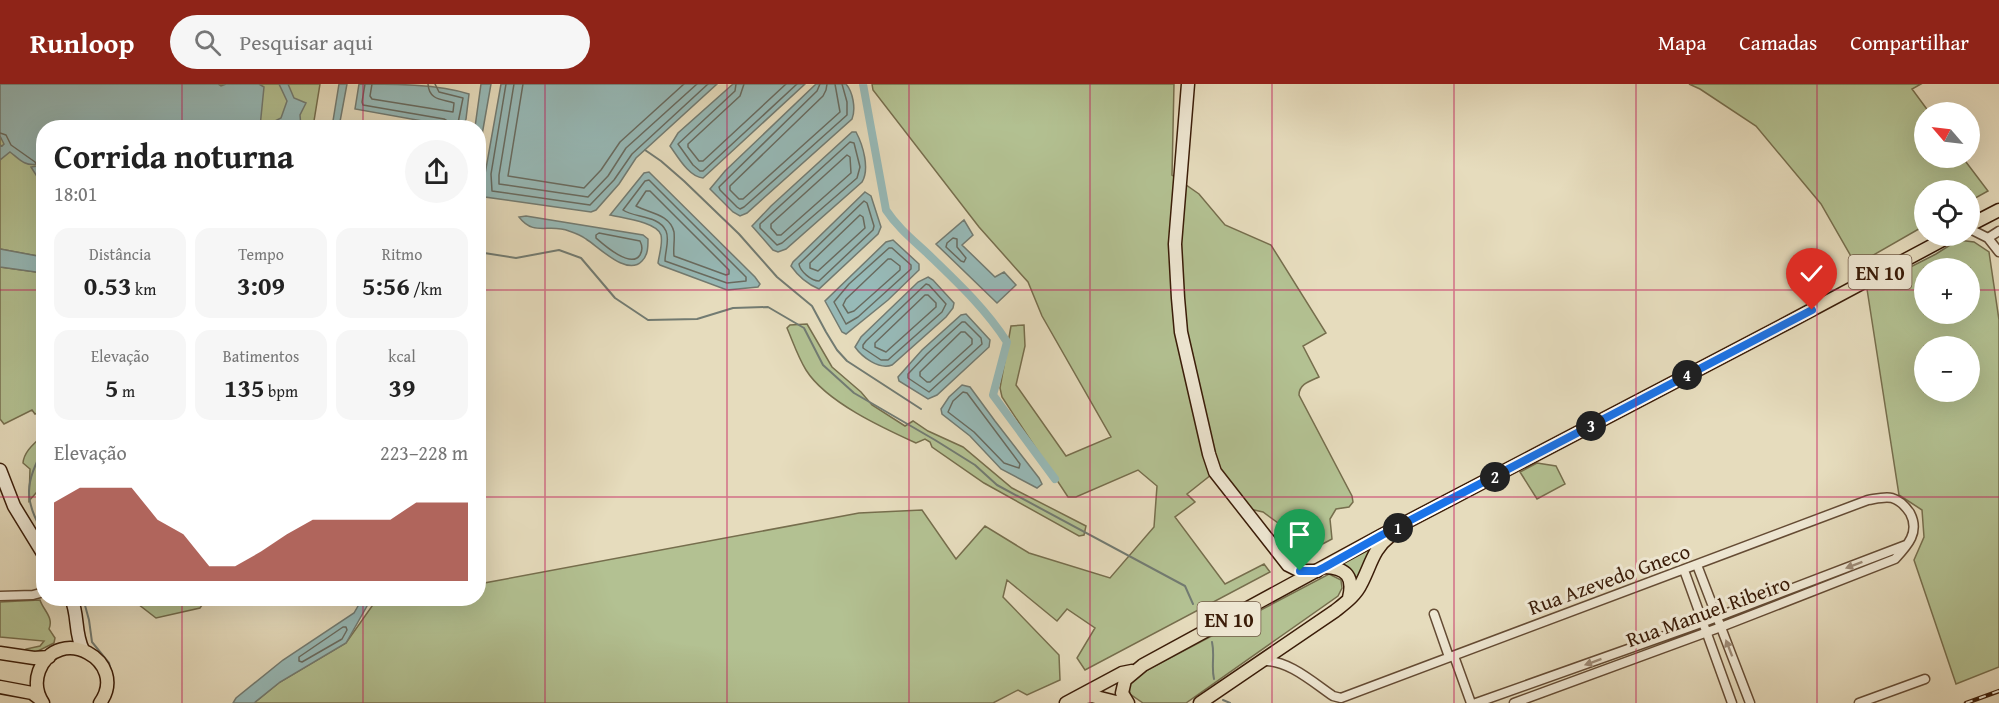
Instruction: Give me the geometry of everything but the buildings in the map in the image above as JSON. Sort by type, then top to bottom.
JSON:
[{"type":"main road","points":[[1188,84],[1175,244],[1181,332],[1203,431],[1215,472],[1288,565],[1303,572],[1335,568],[1348,575],[1352,588],[1349,599]]},
{"type":"main road","points":[[1980,221],[1999,210]]},
{"type":"main road","name":"EN 10","points":[[1071,701],[1122,674],[1133,671],[1403,525],[1931,246]]},
{"type":"main road","points":[[0,470],[14,506],[36,542]]},
{"type":"main road","name":"EN 10","points":[[1200,703],[1349,599],[1361,584],[1375,551],[1403,525]]},
{"type":"main road","points":[[1282,590],[1287,578],[1288,565]]},
{"type":"main road","points":[[73,606],[76,631],[83,650]]},
{"type":"main road","points":[[42,701],[37,688],[42,665],[76,631]]},
{"type":"main road","points":[[0,653],[34,658],[71,648],[83,650],[102,664],[107,687],[105,702]]},
{"type":"main road","points":[[1128,703],[1122,693],[1122,687],[1133,671]]},
{"type":"main road","points":[[0,687],[32,693],[42,701]]},
{"type":"main road","name":"EN 10","points":[[1071,701],[1092,696],[1120,703]]},
{"type":"street","points":[[1988,238],[1999,231]]},
{"type":"street","points":[[1980,233],[1988,238],[1999,252]]},
{"type":"street","name":"Rua Azevedo Gneco","points":[[1261,661],[1273,661],[1291,669],[1333,696],[1341,698],[1868,500],[1891,498],[1906,507],[1913,520],[1914,533],[1909,544]]},
{"type":"street","points":[[1476,703],[1704,622],[1909,544]]},
{"type":"street","name":"Rua Manuel Ribeiro","points":[[1514,703],[1877,567],[1895,559],[1909,544]]},
{"type":"street","points":[[1697,565],[1750,703]]},
{"type":"street","points":[[1684,570],[1708,631],[1732,703]]},
{"type":"street","points":[[0,596],[36,594]]},
{"type":"street","points":[[1434,614],[1472,703]]},
{"type":"street","points":[[1289,642],[1285,647],[1284,655],[1291,669]]},
{"type":"street","points":[[1859,703],[1925,679]]},
{"type":"green space","points":[[0,84],[36,120],[36,256],[0,249]]},
{"type":"green space","points":[[211,84],[320,84],[314,120],[237,120]]},
{"type":"green space","points":[[872,84],[1174,84],[1172,175],[1199,194],[1225,225],[1271,245],[1326,333],[1303,346],[1319,377],[1303,386],[1299,395],[1352,496],[1353,502],[1349,507],[1336,509],[1330,519],[1332,539],[1300,556],[1288,550],[1288,539],[1278,523],[1263,512],[1250,509],[1211,475],[1187,494],[1195,502],[1175,517],[1225,584],[1264,564],[1270,572],[1085,670],[1077,658],[1095,628],[1067,609],[1057,621],[1007,580],[1003,597],[1059,655],[1060,680],[1027,695],[1018,690],[993,703],[254,703],[280,682],[346,643],[372,606],[486,606],[486,583],[859,513],[922,510],[956,559],[985,526],[1029,553],[1110,578],[1154,527],[1157,486],[1138,470],[1076,497],[1068,497],[1002,397],[1000,388],[1011,326],[1024,325],[1025,346],[1016,385],[1066,456],[1111,437],[1042,316],[1028,282],[979,227],[873,90]]},
{"type":"green space","points":[[1689,84],[1921,84],[1912,89],[1922,102],[1914,102],[1914,168],[1971,168],[1980,180],[1914,180],[1914,232],[1856,265],[1821,204],[1756,126]]},
{"type":"green space","points":[[1980,180],[1988,191],[1980,195]]},
{"type":"green space","points":[[1949,246],[1980,246],[1989,252],[1999,320],[1999,667],[1956,684],[1914,560],[1924,537],[1922,510],[1899,495],[1867,289],[1914,265],[1914,324],[1980,324],[1980,258],[1928,258]]},
{"type":"green space","points":[[0,267],[36,272],[36,414],[32,410],[4,424],[0,419]]},
{"type":"green space","points":[[807,324],[832,367],[861,392],[872,405],[905,426],[913,421],[928,431],[963,447],[1012,488],[1086,526],[1084,535],[1079,536],[984,483],[932,447],[925,439],[916,443],[903,437],[856,413],[827,393],[806,370],[787,328],[790,325]]},
{"type":"green space","points":[[36,442],[36,493],[29,501],[30,469],[23,463],[30,448]]},
{"type":"green space","points":[[1537,463],[1556,466],[1565,484],[1537,499],[1520,472]]},
{"type":"green space","points":[[1375,544],[1357,585],[1338,565]]},
{"type":"green space","points":[[1329,574],[1341,580],[1342,588],[1338,596],[1186,703],[1143,703],[1130,694],[1129,686],[1134,677]]},
{"type":"green space","points":[[36,600],[36,606],[43,606],[49,617],[49,629],[55,638],[54,643],[34,653],[26,652],[26,649],[40,646],[44,641],[0,637],[0,602]]},
{"type":"green space","points":[[141,606],[201,606],[200,608],[156,618]]},
{"type":"water","points":[[0,84],[218,84],[221,86],[259,84],[264,87],[261,120],[36,120],[36,164],[33,165],[25,163],[10,152],[0,160],[0,145],[4,144],[0,136]]},
{"type":"water","points":[[279,84],[288,84],[294,98],[306,103],[300,115],[300,120],[277,120],[281,118],[287,101]]},
{"type":"water","points":[[339,84],[347,84],[340,120],[333,120]]},
{"type":"water","points":[[359,84],[429,86],[469,94],[466,120],[417,120],[355,109]]},
{"type":"water","points":[[481,84],[491,84],[485,120],[476,120]]},
{"type":"water","points":[[501,84],[717,84],[636,158],[619,184],[596,210],[591,212],[486,197],[486,168]]},
{"type":"water","points":[[733,84],[805,84],[703,178],[698,177],[684,166],[670,146],[678,133]]},
{"type":"water","points":[[816,84],[846,84],[853,101],[852,119],[747,213],[740,216],[733,212],[710,189],[725,171]]},
{"type":"water","points":[[852,132],[856,132],[865,157],[862,182],[786,249],[778,252],[773,250],[752,226]]},
{"type":"water","points":[[649,172],[755,277],[760,284],[758,287],[727,290],[660,265],[658,263],[661,235],[658,231],[646,224],[610,215],[644,173]]},
{"type":"water","points":[[865,192],[871,196],[881,227],[878,234],[819,289],[811,285],[794,270],[791,266],[793,262]]},
{"type":"water","points":[[526,216],[643,235],[648,239],[647,254],[636,265],[621,263],[576,233],[562,229],[530,226],[519,217]]},
{"type":"water","points":[[964,220],[973,235],[962,245],[995,277],[1004,272],[1016,285],[997,303],[936,244]]},
{"type":"water","points":[[893,240],[919,264],[919,270],[888,300],[846,334],[842,332],[825,301],[886,242]]},
{"type":"water","points":[[0,249],[36,256],[36,272],[0,267]]},
{"type":"water","points":[[928,277],[954,303],[946,317],[892,365],[876,364],[862,355],[855,347],[861,337],[918,282]]},
{"type":"water","points":[[966,314],[990,340],[989,347],[937,395],[928,399],[899,381],[898,377],[922,350],[961,315]]},
{"type":"water","points":[[962,385],[970,387],[1039,478],[1042,484],[1037,488],[1001,469],[970,436],[942,414],[941,409],[949,397]]},
{"type":"water","points":[[358,606],[367,606],[346,643],[280,682],[254,703],[233,703],[236,698],[283,660],[354,613]]},
{"type":"waterway","points":[[863,84],[886,210],[901,228],[970,296],[1007,342],[993,395],[1055,479]]},
{"type":"waterway","points":[[645,150],[684,181],[739,234],[777,277],[812,306],[837,350],[847,361],[921,409]]},
{"type":"waterway","points":[[486,253],[516,258],[559,250],[581,258],[615,298],[648,320],[697,319],[733,308],[768,307],[804,328],[823,365],[854,393],[975,465],[997,485],[1185,586],[1193,604]]},
{"type":"waterway","points":[[36,464],[29,491],[32,511],[36,520]]},
{"type":"waterway","points":[[85,606],[92,642],[109,663],[113,677]]},
{"type":"waterway","points":[[1212,642],[1214,679]]},
{"type":"waterway","points":[[1223,700],[1230,703]]},
{"type":"railway","points":[[1966,703],[1999,691]]},
{"type":"route","points":[[1300,571],[1317,571],[1325,567],[1812,310]]}]
